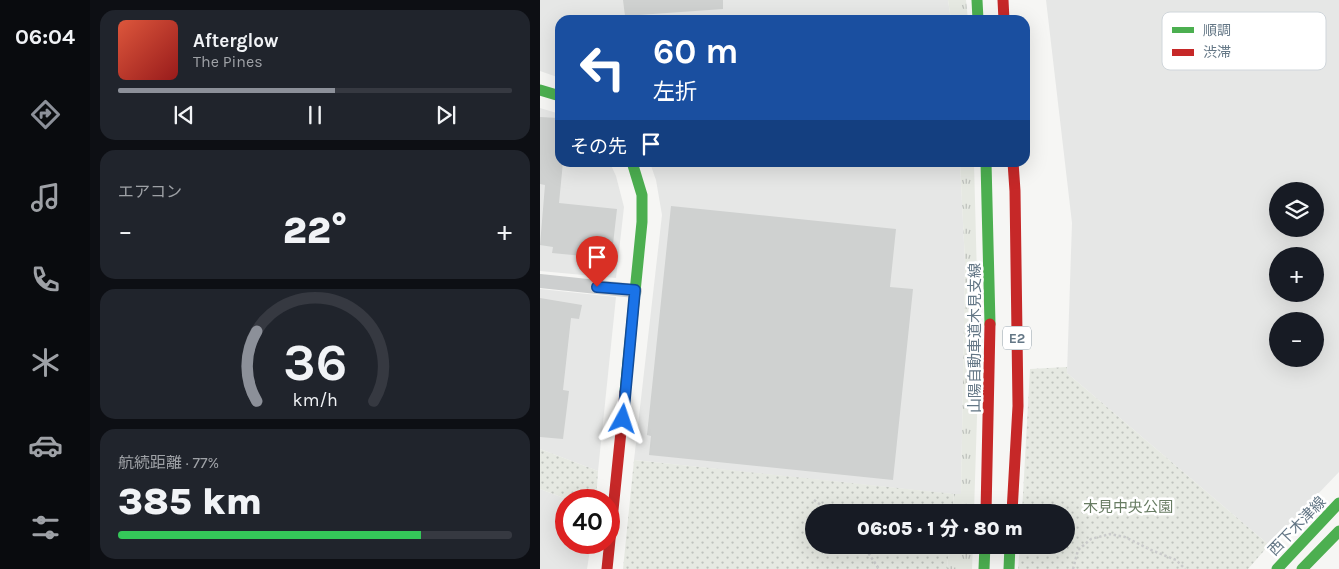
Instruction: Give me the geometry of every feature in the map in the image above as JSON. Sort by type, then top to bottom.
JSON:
[{"type":"main road","points":[[977,0],[978,15]]},
{"type":"main road","points":[[1002,0],[1004,15]]},
{"type":"main road","points":[[540,90],[555,94]]},
{"type":"main road","points":[[608,569],[642,222],[642,195],[634,167]]},
{"type":"main road","name":"山陽自動車道木見支線","points":[[986,167],[989,201],[990,410],[986,504]]},
{"type":"main road","name":"E2","points":[[1012,504],[1018,406],[1013,167]]},
{"type":"main road","name":"西下木津線","points":[[1277,569],[1339,503]]},
{"type":"main road","points":[[1302,569],[1339,530]]},
{"type":"main road","points":[[984,569],[985,554]]},
{"type":"main road","points":[[1009,569],[1010,554]]},
{"type":"street","points":[[540,281],[635,290]]},
{"type":"path","points":[[814,500],[819,504]]},
{"type":"path","points":[[1073,569],[1078,550],[1091,539],[1110,534],[1125,537],[1176,560],[1185,569]]},
{"type":"path","points":[[869,554],[879,569]]},
{"type":"shaded area","points":[[540,0],[948,0],[950,15],[555,15],[555,76],[540,71]]},
{"type":"shaded area","points":[[1046,0],[1339,0],[1339,472],[1269,545],[1067,373],[1072,223]]},
{"type":"shaded area","points":[[540,108],[555,112],[555,167],[612,167],[624,207],[616,278],[540,271]]},
{"type":"shaded area","points":[[651,167],[960,167],[965,262],[961,495],[634,460],[662,215],[656,180]]},
{"type":"shaded area","points":[[540,289],[616,297],[598,471],[540,449]]},
{"type":"shaded area","points":[[540,489],[555,495],[555,554],[589,554],[587,569],[540,569]]},
{"type":"green space","points":[[948,0],[966,0],[968,15],[950,15]]},
{"type":"green space","points":[[960,167],[974,167],[979,353],[974,504],[953,504],[954,494],[961,494],[965,262]]},
{"type":"green space","name":"木見中央公園","points":[[1067,367],[1067,373],[1269,545],[1248,569],[1018,569],[1019,554],[1075,554],[1075,504],[1022,504],[1030,369]]},
{"type":"green space","points":[[540,449],[598,471],[597,489],[555,489],[555,495],[540,489]]},
{"type":"green space","points":[[634,460],[954,494],[953,504],[805,504],[805,554],[948,554],[947,569],[623,569]]},
{"type":"green space","points":[[948,554],[973,554],[972,569],[947,569]]},
{"type":"building","points":[[623,0],[723,0],[723,9],[625,15]]},
{"type":"building","points":[[540,117],[555,118],[555,167],[563,167],[559,203],[617,209],[612,253],[584,249],[583,256],[552,253],[553,247],[540,245],[545,185],[540,184]]},
{"type":"building","points":[[671,206],[896,229],[890,287],[913,289],[893,480],[649,455],[651,436],[647,435]]},
{"type":"building","points":[[540,298],[582,305],[579,319],[571,318],[563,390],[569,391],[563,439],[540,437]]},
{"type":"traffic: fast","points":[[977,0],[978,15]]},
{"type":"traffic: fast","points":[[540,90],[555,94]]},
{"type":"traffic: fast","points":[[625,392],[642,222],[642,195],[634,167]]},
{"type":"traffic: fast","points":[[986,167],[990,324]]},
{"type":"traffic: fast","points":[[1277,569],[1339,503]]},
{"type":"traffic: fast","points":[[1302,569],[1339,531]]},
{"type":"traffic: fast","points":[[984,569],[985,554]]},
{"type":"traffic: fast","points":[[1009,569],[1010,554]]},
{"type":"traffic: jam","points":[[1003,0],[1004,15]]},
{"type":"traffic: jam","points":[[1012,504],[1018,406],[1013,167]]},
{"type":"traffic: jam","points":[[986,504],[990,324]]},
{"type":"traffic: jam","points":[[607,569],[625,392]]},
{"type":"route","points":[[597,287],[635,290],[623,419]]}]
